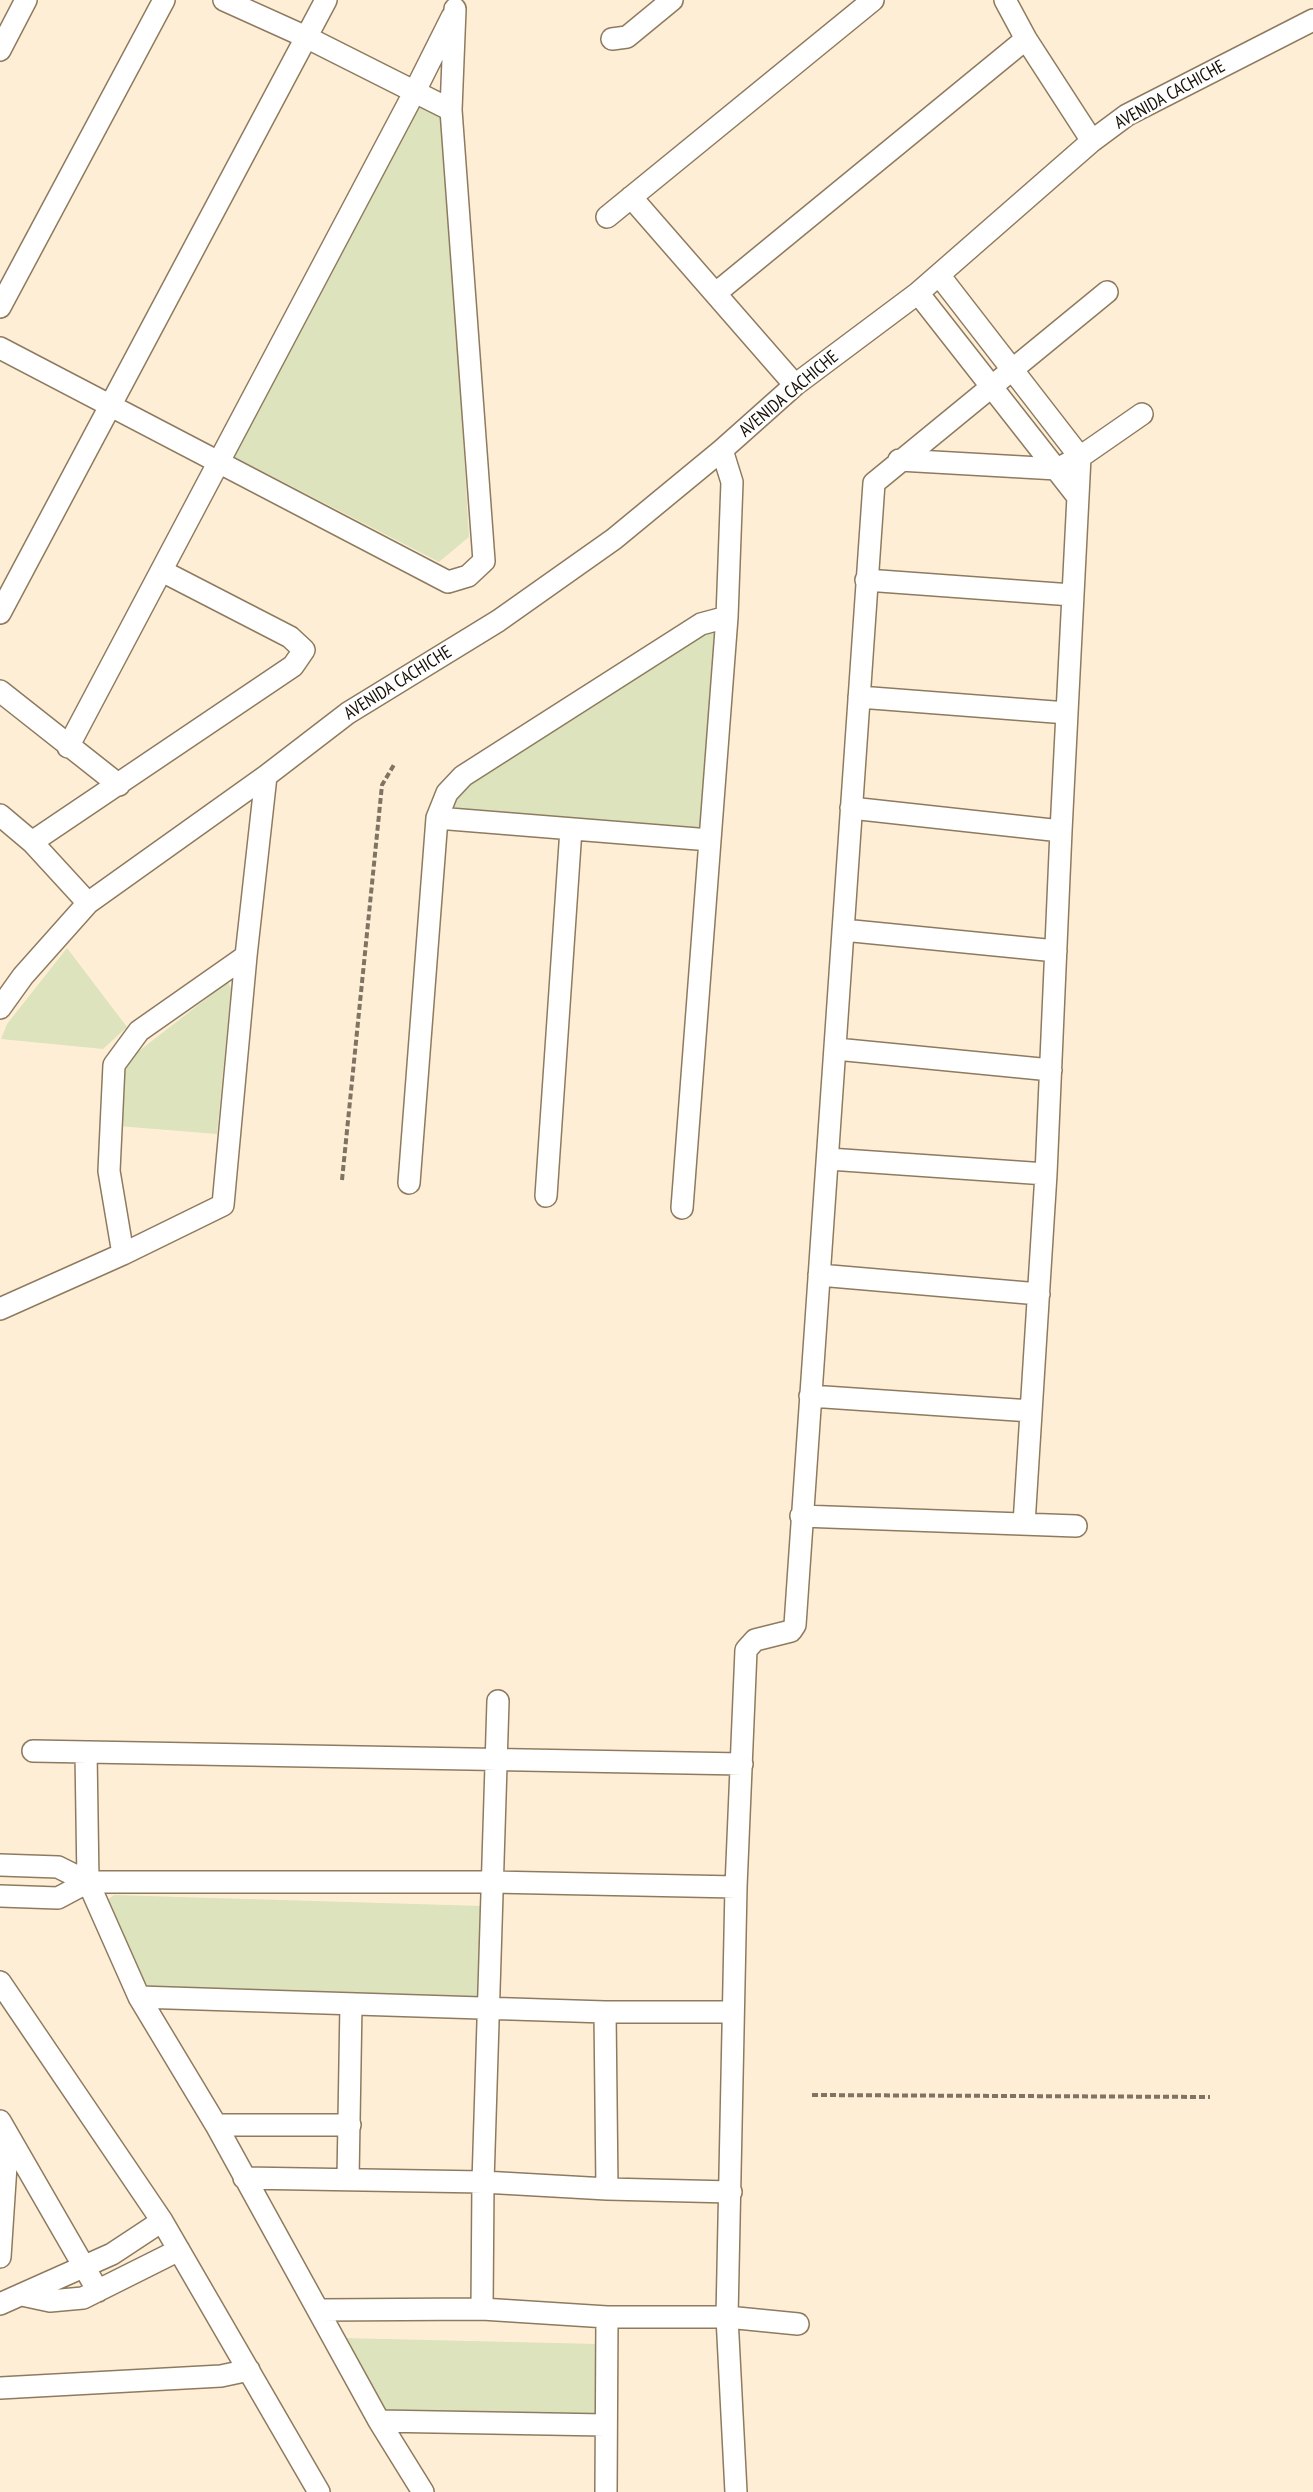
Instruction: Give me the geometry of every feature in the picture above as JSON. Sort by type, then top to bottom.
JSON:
[{"type":"street","points":[[0,50],[26,0]]},
{"type":"street","points":[[0,307],[164,0]]},
{"type":"street","points":[[224,0],[306,37],[451,110]]},
{"type":"street","points":[[0,613],[326,0]]},
{"type":"street","points":[[612,39],[627,37],[672,0]]},
{"type":"street","points":[[607,217],[873,0]]},
{"type":"street","points":[[1005,0],[1026,39],[1092,141]]},
{"type":"street","points":[[68,747],[415,91],[458,5]]},
{"type":"street","points":[[0,348],[448,582],[468,576],[484,561],[451,110],[458,5]]},
{"type":"street","name":"AVENIDA CACHICHE","points":[[0,1008],[23,976],[88,903],[266,776],[348,713],[498,621],[604,546],[722,450],[795,385],[918,293],[1092,141],[1138,110],[1313,20]]},
{"type":"street","points":[[716,293],[1026,39]]},
{"type":"street","points":[[631,197],[795,385]]},
{"type":"street","points":[[939,275],[1080,457],[1046,1174],[1024,1524]]},
{"type":"street","points":[[736,2492],[727,2317],[736,1887],[746,1650],[755,1640],[790,1631],[795,1625],[874,483],[899,460],[1107,292]]},
{"type":"street","points":[[918,293],[1078,496]]},
{"type":"street","points":[[899,460],[1057,469],[1080,457],[1142,414]]},
{"type":"street","points":[[682,1208],[727,616],[732,482],[722,450]]},
{"type":"street","points":[[32,842],[293,666],[304,650],[290,637],[162,571]]},
{"type":"street","points":[[866,580],[1072,595]]},
{"type":"street","points":[[409,1184],[437,818],[447,793],[463,776],[701,624],[727,616]]},
{"type":"street","points":[[0,691],[119,785]]},
{"type":"street","points":[[859,697],[1067,713]]},
{"type":"street","points":[[0,1309],[123,1254],[223,1205],[246,957],[266,776]]},
{"type":"street","points":[[851,808],[1061,831]]},
{"type":"street","points":[[0,815],[32,842],[88,903]]},
{"type":"street","points":[[437,818],[710,840]]},
{"type":"street","points":[[546,1196],[571,828]]},
{"type":"street","points":[[843,930],[1056,951]]},
{"type":"street","points":[[123,1254],[109,1171],[114,1065],[138,1031],[246,957]]},
{"type":"street","points":[[836,1049],[1051,1070]]},
{"type":"street","points":[[829,1159],[1046,1174]]},
{"type":"street","points":[[819,1275],[1039,1294]]},
{"type":"street","points":[[810,1396],[1031,1411]]},
{"type":"street","points":[[801,1516],[1076,1526]]},
{"type":"street","points":[[482,2309],[483,2182],[498,1701]]},
{"type":"street","points":[[33,1751],[742,1764]]},
{"type":"street","points":[[86,1752],[88,1882],[139,1997],[216,2125],[380,2421],[423,2492]]},
{"type":"street","points":[[0,1865],[58,1867],[88,1882],[492,1882],[736,1887]]},
{"type":"street","points":[[0,1896],[58,1898],[88,1882]]},
{"type":"street","points":[[0,1982],[9,2010],[162,2222],[249,2370],[314,2491]]},
{"type":"street","points":[[139,1997],[605,2012],[733,2012]]},
{"type":"street","points":[[348,2179],[351,2004]]},
{"type":"street","points":[[605,2012],[607,2189]]},
{"type":"street","points":[[216,2125],[350,2125]]},
{"type":"street","points":[[0,2257],[4,2128]]},
{"type":"street","points":[[4,2128],[98,2291]]},
{"type":"street","points":[[244,2178],[483,2182],[607,2189],[731,2192]]},
{"type":"street","points":[[0,2304],[112,2254],[162,2222]]},
{"type":"street","points":[[22,2295],[50,2301],[83,2298],[179,2250]]},
{"type":"street","points":[[320,2310],[482,2309],[607,2317],[727,2317],[798,2324]]},
{"type":"street","points":[[606,2492],[607,2317]]},
{"type":"street","points":[[0,2388],[220,2376],[249,2370]]},
{"type":"street","points":[[380,2421],[605,2426]]},
{"type":"path","points":[[342,1180],[382,785],[395,763]]},
{"type":"path","points":[[812,2095],[1210,2097]]},
{"type":"green space","points":[[414,103],[444,117],[469,537],[439,562],[229,454]]},
{"type":"green space","points":[[704,630],[717,634],[703,830],[456,815],[451,805],[468,782]]},
{"type":"green space","points":[[67,948],[127,1027],[103,1049],[1,1039],[7,1024]]},
{"type":"green space","points":[[228,982],[231,988],[217,1134],[118,1126],[126,1061]]},
{"type":"green space","points":[[114,1895],[482,1906],[476,2014],[146,2003],[103,1903]]},
{"type":"green space","points":[[342,2338],[599,2344],[595,2433],[386,2426]]}]
